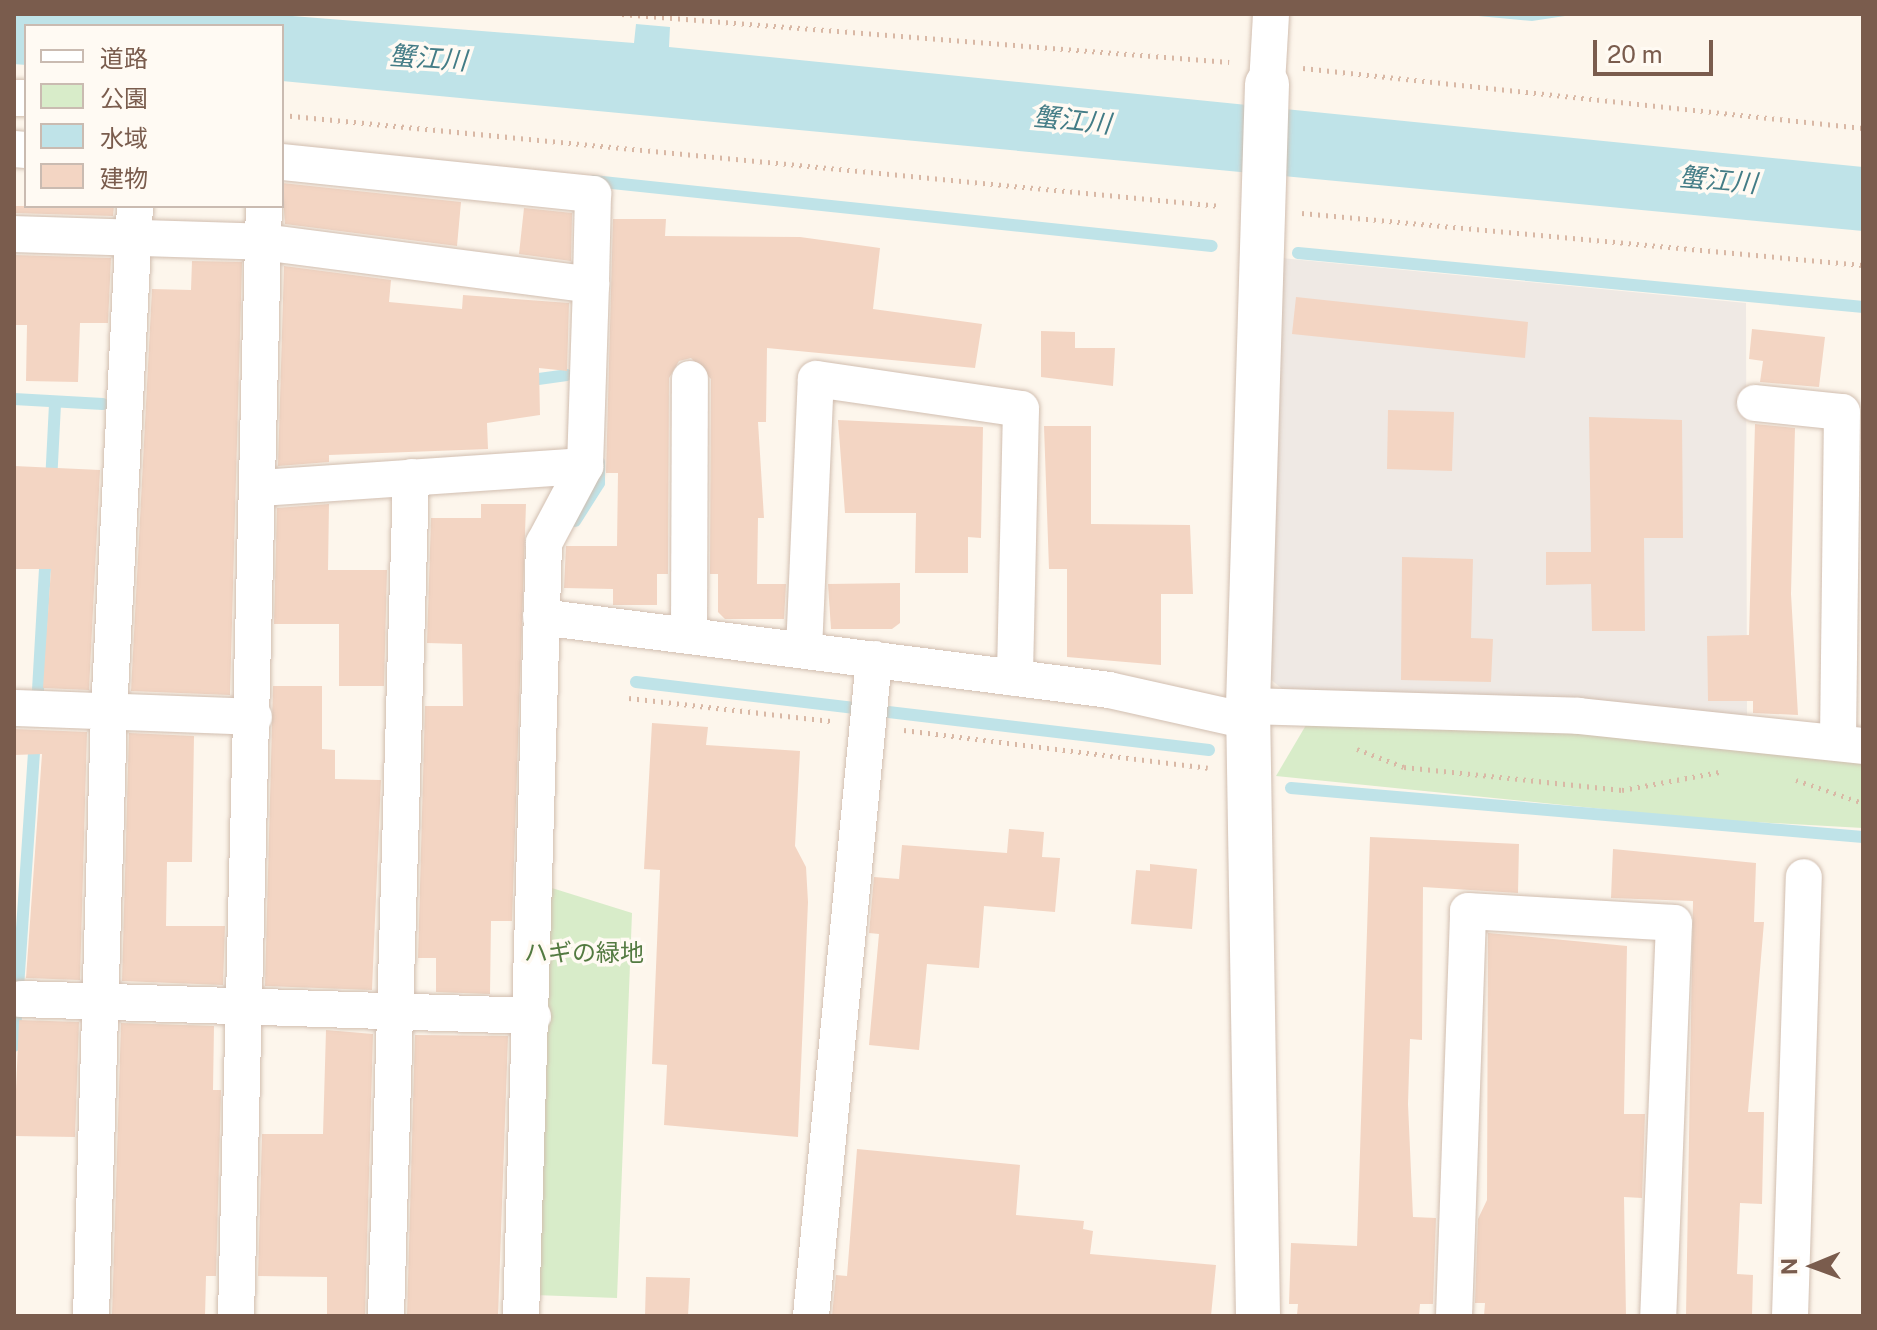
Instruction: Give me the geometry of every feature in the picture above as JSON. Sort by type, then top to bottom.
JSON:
[{"type":"street","points":[[1258,1316],[1248,713],[1261,210],[1271,14]]},
{"type":"street","points":[[284,162],[593,194],[585,466],[544,543],[533,1016],[521,1316]]},
{"type":"street","points":[[236,1316],[247,1006],[264,208]]},
{"type":"street","points":[[14,234],[134,222],[591,285]]},
{"type":"street","points":[[91,1316],[109,712],[134,222]]},
{"type":"street","points":[[689,636],[690,379]]},
{"type":"street","points":[[804,650],[816,379],[1021,409],[1015,678]]},
{"type":"street","points":[[541,617],[804,650],[870,699],[1015,678],[1248,713],[1337,709],[1579,716],[1851,744],[1842,412],[1755,403]]},
{"type":"street","points":[[260,488],[585,466]]},
{"type":"street","points":[[386,1316],[411,477]]},
{"type":"street","points":[[811,1316],[870,699]]},
{"type":"street","points":[[14,708],[254,717]]},
{"type":"street","points":[[1790,1316],[1804,877]]},
{"type":"street","points":[[1454,1316],[1468,911],[1674,923],[1658,1316]]},
{"type":"street","points":[[21,999],[533,1016]]},
{"type":"path","points":[[284,115],[1863,265]]},
{"type":"path","points":[[629,698],[870,699],[1249,773]]},
{"type":"path","points":[[1337,709],[1350,745],[1404,767],[1622,790],[1728,769]]},
{"type":"path","points":[[1782,776],[1863,803]]},
{"type":"shaded area","points":[[1281,258],[1746,303],[1747,720],[1286,692],[1270,679]]},
{"type":"green space","points":[[1309,720],[1580,729],[1863,762],[1863,828],[1701,819],[1276,776]]},
{"type":"green space","name":"ハギの緑地","points":[[539,884],[632,913],[617,1298],[534,1295]]},
{"type":"water","name":"蟹江川","points":[[14,14],[267,14],[634,43],[636,24],[670,27],[669,47],[1863,167],[1863,231],[284,81],[284,24],[24,24],[24,65],[14,64]]},
{"type":"water","points":[[1457,14],[1578,14],[1532,21]]},
{"type":"building","points":[[284,183],[461,202],[457,246],[285,224]]},
{"type":"building","points":[[14,206],[114,208],[113,216],[14,213]]},
{"type":"building","points":[[524,208],[572,213],[571,261],[519,254]]},
{"type":"building","points":[[613,219],[666,219],[665,236],[800,237],[880,248],[873,309],[982,324],[975,368],[767,348],[766,422],[758,422],[764,518],[758,518],[757,584],[786,584],[784,619],[725,619],[718,612],[718,574],[710,574],[711,379],[691,358],[679,361],[669,378],[668,574],[657,574],[657,605],[613,605],[613,589],[564,588],[566,546],[617,546],[618,473],[606,473]]},
{"type":"building","points":[[14,255],[111,258],[108,323],[80,323],[78,382],[26,381],[27,325],[14,325]]},
{"type":"building","points":[[192,261],[242,262],[230,695],[131,691],[152,289],[191,290]]},
{"type":"building","points":[[284,266],[391,280],[389,302],[462,309],[463,295],[569,303],[567,371],[539,368],[540,415],[487,423],[488,449],[329,455],[329,462],[278,466]]},
{"type":"building","points":[[1296,297],[1528,322],[1525,358],[1292,334]]},
{"type":"building","points":[[1752,329],[1825,337],[1819,387],[1760,382],[1763,361],[1749,359]]},
{"type":"building","points":[[1041,331],[1075,332],[1075,348],[1115,348],[1113,386],[1041,377]]},
{"type":"building","points":[[1388,410],[1454,412],[1452,471],[1387,469]]},
{"type":"building","points":[[1589,417],[1682,420],[1683,538],[1644,538],[1645,631],[1592,631],[1591,584],[1546,585],[1546,552],[1591,552]]},
{"type":"building","points":[[838,420],[983,427],[981,538],[968,537],[968,573],[915,573],[916,513],[845,513]]},
{"type":"building","points":[[1755,424],[1795,428],[1791,594],[1798,715],[1753,713],[1753,701],[1708,701],[1707,636],[1749,635]]},
{"type":"building","points":[[1044,426],[1091,426],[1091,524],[1190,525],[1193,594],[1161,594],[1161,665],[1067,657],[1067,569],[1049,569]]},
{"type":"building","points":[[14,466],[100,470],[89,690],[43,688],[51,569],[14,569]]},
{"type":"building","points":[[329,504],[328,570],[387,570],[384,686],[339,686],[339,624],[274,624],[277,508]]},
{"type":"building","points":[[481,504],[526,504],[512,921],[491,921],[490,994],[436,992],[436,958],[418,958],[425,706],[463,706],[462,644],[427,643],[431,518],[481,518]]},
{"type":"building","points":[[1402,557],[1473,559],[1471,638],[1493,639],[1491,682],[1401,680]]},
{"type":"building","points":[[900,583],[900,623],[892,629],[831,629],[828,584]]},
{"type":"building","points":[[273,686],[322,686],[322,749],[335,750],[335,779],[381,780],[372,990],[265,986]]},
{"type":"building","points":[[652,723],[708,727],[706,745],[800,751],[795,846],[806,867],[808,902],[798,1137],[664,1125],[667,1065],[652,1064],[660,870],[644,869]]},
{"type":"building","points":[[14,729],[87,732],[80,980],[26,978],[42,754],[14,755]]},
{"type":"building","points":[[129,733],[194,736],[192,862],[167,862],[166,926],[225,926],[223,985],[122,981]]},
{"type":"building","points":[[1009,829],[1044,832],[1042,857],[1060,858],[1055,912],[984,906],[979,968],[927,964],[919,1050],[869,1045],[879,934],[869,933],[874,877],[899,879],[902,845],[1007,853]]},
{"type":"building","points":[[1370,837],[1519,844],[1518,893],[1423,887],[1422,1040],[1410,1039],[1408,1104],[1413,1217],[1436,1218],[1433,1304],[1420,1304],[1419,1316],[1297,1315],[1298,1304],[1289,1304],[1291,1243],[1357,1246]]},
{"type":"building","points":[[1613,849],[1756,863],[1754,922],[1764,922],[1748,1112],[1764,1112],[1762,1204],[1740,1203],[1737,1274],[1753,1275],[1752,1316],[1686,1316],[1693,901],[1611,898]]},
{"type":"building","points":[[1150,864],[1197,869],[1192,929],[1131,924],[1136,870],[1150,871]]},
{"type":"building","points":[[1488,933],[1627,946],[1624,1114],[1645,1114],[1642,1198],[1624,1197],[1626,1316],[1484,1316],[1485,1303],[1475,1303],[1478,1219],[1487,1200]]},
{"type":"building","points":[[19,1020],[79,1022],[75,1137],[14,1136]]},
{"type":"building","points":[[121,1023],[214,1026],[213,1090],[221,1090],[216,1276],[206,1276],[205,1316],[112,1316]]},
{"type":"building","points":[[326,1030],[373,1034],[365,1316],[327,1316],[327,1277],[258,1276],[262,1134],[323,1134]]},
{"type":"building","points":[[415,1035],[508,1036],[498,1316],[407,1316]]},
{"type":"building","points":[[857,1149],[1020,1165],[1016,1215],[1084,1221],[1083,1229],[1093,1231],[1090,1254],[1216,1265],[1211,1316],[832,1316],[836,1275],[847,1276]]},
{"type":"building","points":[[646,1277],[690,1278],[688,1316],[645,1316]]},
{"type":"waterway","points":[[593,181],[1212,246]]},
{"type":"waterway","points":[[1298,253],[1863,307]]},
{"type":"waterway","points":[[524,381],[567,375]]},
{"type":"waterway","points":[[14,399],[103,404]]},
{"type":"waterway","points":[[51,483],[55,405]]},
{"type":"waterway","points":[[575,521],[599,483],[599,462]]},
{"type":"waterway","points":[[38,690],[46,553]]},
{"type":"waterway","points":[[636,682],[1209,750]]},
{"type":"waterway","points":[[14,1046],[35,738]]},
{"type":"waterway","points":[[1291,788],[1863,837]]}]
